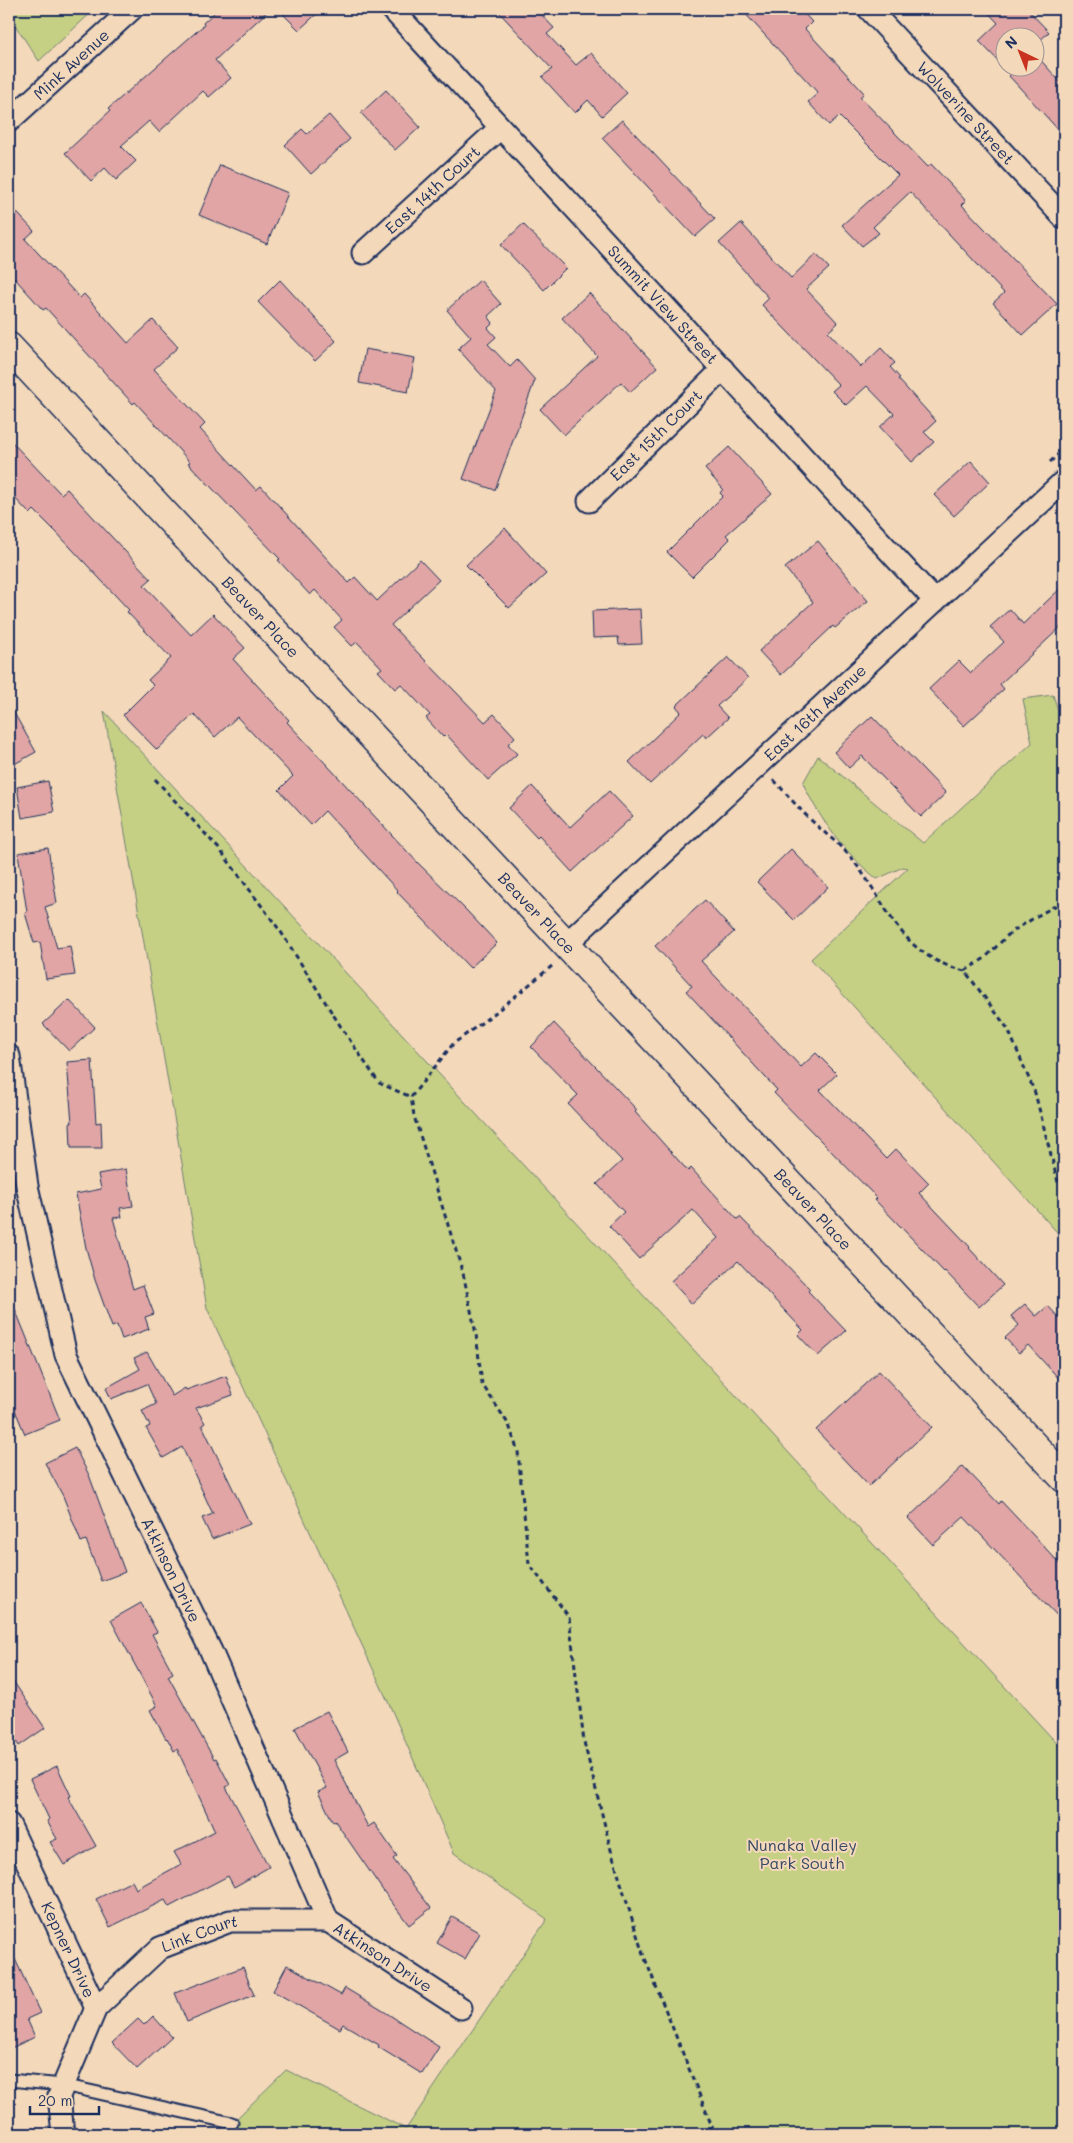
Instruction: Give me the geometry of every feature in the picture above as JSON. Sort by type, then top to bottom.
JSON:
[{"type":"street","name":"Mink Avenue","points":[[9,121],[132,9]]},
{"type":"street","name":"Summit View Street","points":[[392,9],[935,601]]},
{"type":"street","name":"Wolverine Street","points":[[869,9],[1064,218]]},
{"type":"street","name":"East 14th Court","points":[[363,253],[500,128]]},
{"type":"street","name":"Beaver Place","points":[[9,347],[1064,1478]]},
{"type":"street","name":"East 15th Court","points":[[589,501],[723,369]]},
{"type":"street","name":"East 16th Avenue","points":[[566,944],[1064,481]]},
{"type":"street","name":"Atkinson Drive","points":[[9,1056],[26,1186],[66,1355],[211,1651],[328,1920],[461,2008]]},
{"type":"street","name":"Kepner Drive","points":[[9,1824],[96,2008],[59,2096],[63,2134]]},
{"type":"street","name":"Link Court","points":[[96,2008],[160,1948],[230,1921],[328,1920]]},
{"type":"lane","points":[[9,2080],[63,2085],[232,2123]]},
{"type":"path","points":[[760,764],[809,818],[844,851],[872,888],[898,929],[925,956],[948,967],[965,971],[1008,1029],[1035,1093],[1058,1182],[1064,1192]]},
{"type":"path","points":[[155,779],[220,850],[281,932],[379,1083],[411,1097]]},
{"type":"path","points":[[965,971],[985,958],[1010,933],[1036,916],[1064,902]]},
{"type":"path","points":[[566,944],[551,967],[453,1044],[411,1097],[414,1116],[463,1273],[476,1334],[482,1384],[509,1425],[518,1452],[529,1564],[569,1617],[584,1742],[612,1854],[642,1951],[715,2134]]},
{"type":"green space","points":[[9,9],[95,9],[39,61],[9,16]]},
{"type":"green space","points":[[1053,695],[1062,723],[1064,722],[1064,956],[1059,961],[1064,1012],[1064,1240],[811,959],[908,868],[903,867],[877,879],[855,859],[834,835],[817,810],[803,783],[818,756],[923,843],[1032,743],[1023,699]]},
{"type":"green space","name":"Nunaka Valley Park South","points":[[104,711],[1064,1751],[1064,2134],[228,2134],[227,2128],[286,2070],[406,2129],[547,1919],[454,1853],[390,1706],[207,1308]]},
{"type":"water","points":[[1064,956],[1064,1012],[1059,961]]},
{"type":"building","points":[[218,9],[270,9],[215,60],[231,78],[209,97],[203,91],[159,132],[149,121],[121,146],[136,161],[116,180],[105,168],[91,181],[65,153],[110,111],[108,109],[204,25],[203,23]]},
{"type":"building","points":[[278,9],[322,9],[299,30]]},
{"type":"building","points":[[496,9],[536,9],[554,28],[547,34],[576,65],[591,53],[627,93],[602,116],[588,100],[575,113],[542,77],[552,69]]},
{"type":"building","points":[[741,9],[800,9],[812,22],[805,29],[864,93],[860,97],[928,167],[931,164],[966,201],[962,205],[1057,304],[1023,335],[993,303],[1004,293],[910,192],[873,227],[879,233],[862,246],[842,225],[898,175],[839,116],[829,125],[808,102],[818,93]]},
{"type":"building","points":[[985,9],[1027,9],[1045,28],[996,28],[996,59],[979,41],[998,23]]},
{"type":"building","points":[[1046,66],[1064,86],[1064,136],[1011,78],[1046,78]]},
{"type":"building","points":[[386,90],[420,127],[395,150],[361,113]]},
{"type":"building","points":[[329,115],[350,139],[311,174],[285,145],[302,129],[307,134]]},
{"type":"building","points":[[622,120],[715,219],[695,237],[602,138]]},
{"type":"building","points":[[220,165],[288,193],[267,244],[199,215]]},
{"type":"building","points":[[9,204],[34,231],[25,239],[80,298],[84,294],[128,343],[153,320],[178,347],[154,369],[205,424],[200,429],[256,490],[261,486],[349,583],[355,577],[377,601],[420,560],[439,580],[391,625],[485,722],[494,714],[515,737],[508,744],[517,754],[488,780],[446,734],[443,737],[426,718],[430,715],[401,684],[395,689],[378,671],[382,668],[357,642],[352,646],[334,627],[342,620],[315,590],[310,595],[278,560],[280,559],[188,463],[190,462],[135,402],[133,404],[46,308],[43,310],[9,272]]},
{"type":"building","points":[[741,223],[791,278],[816,254],[829,268],[806,289],[838,323],[828,332],[861,367],[881,348],[895,363],[890,367],[900,378],[898,379],[936,421],[924,432],[934,442],[912,462],[880,427],[894,414],[867,386],[846,405],[832,391],[839,385],[762,305],[769,298],[719,243]]},
{"type":"building","points":[[523,224],[566,268],[544,290],[501,245]]},
{"type":"building","points":[[280,280],[336,341],[315,361],[258,302]]},
{"type":"building","points":[[480,280],[501,304],[488,316],[493,323],[488,328],[496,337],[488,344],[510,367],[517,360],[535,380],[495,490],[463,479],[496,391],[458,349],[471,337],[447,310]]},
{"type":"building","points":[[589,293],[657,367],[630,392],[621,382],[564,435],[540,409],[597,356],[562,318]]},
{"type":"building","points":[[365,349],[415,358],[408,392],[359,383]]},
{"type":"building","points":[[9,439],[61,494],[67,489],[151,579],[144,585],[191,635],[213,614],[245,648],[233,659],[289,720],[287,722],[418,863],[497,943],[470,968],[397,892],[325,811],[311,825],[279,790],[293,776],[237,717],[215,737],[194,714],[157,750],[123,715],[153,685],[148,680],[171,658],[127,612],[129,610],[57,533],[34,510],[30,514],[9,492]]},
{"type":"building","points":[[729,447],[772,494],[726,535],[730,539],[692,577],[667,552],[723,496],[720,493],[723,489],[705,469]]},
{"type":"building","points":[[971,461],[990,482],[954,516],[934,495]]},
{"type":"building","points":[[505,528],[546,574],[509,608],[466,565]]},
{"type":"building","points":[[818,541],[868,601],[835,628],[833,626],[781,675],[759,651],[813,602],[785,568]]},
{"type":"building","points":[[1064,585],[1064,624],[1000,684],[1004,689],[964,726],[929,689],[959,661],[971,673],[1004,642],[990,627],[1010,609],[1023,624]]},
{"type":"building","points":[[640,609],[642,644],[619,645],[618,637],[593,638],[592,611]]},
{"type":"building","points":[[728,657],[748,678],[717,706],[728,718],[706,738],[703,734],[650,784],[629,762],[681,712],[676,706]]},
{"type":"building","points":[[9,704],[36,752],[9,767]]},
{"type":"building","points":[[872,716],[946,793],[921,817],[862,756],[849,768],[834,752]]},
{"type":"building","points":[[48,781],[54,812],[22,818],[17,787]]},
{"type":"building","points":[[532,786],[570,827],[609,791],[633,816],[572,872],[539,836],[537,838],[509,808]]},
{"type":"building","points":[[48,848],[57,903],[45,907],[57,948],[70,946],[75,975],[46,979],[40,942],[34,943],[25,913],[27,912],[18,853]]},
{"type":"building","points":[[791,849],[828,887],[794,920],[757,882]]},
{"type":"building","points":[[705,900],[734,932],[701,961],[801,1067],[816,1053],[837,1074],[820,1090],[886,1159],[896,1149],[929,1183],[919,1193],[1003,1285],[979,1307],[875,1200],[877,1198],[774,1093],[777,1090],[686,991],[692,986],[655,946]]},
{"type":"building","points":[[69,1000],[95,1027],[69,1051],[43,1024]]},
{"type":"building","points":[[554,1023],[637,1110],[635,1112],[688,1171],[691,1168],[737,1219],[740,1217],[810,1289],[808,1291],[846,1331],[818,1356],[798,1335],[803,1330],[738,1261],[692,1304],[671,1281],[718,1238],[693,1210],[639,1259],[609,1226],[624,1212],[597,1184],[622,1161],[568,1104],[578,1095],[531,1047]]},
{"type":"building","points":[[92,1060],[96,1123],[101,1122],[102,1148],[71,1148],[70,1123],[72,1123],[67,1062]]},
{"type":"building","points":[[126,1169],[133,1206],[120,1208],[122,1217],[113,1218],[133,1289],[143,1285],[154,1314],[145,1317],[149,1329],[122,1339],[117,1325],[112,1327],[95,1280],[86,1248],[76,1194],[101,1189],[98,1174]]},
{"type":"building","points":[[9,1294],[60,1420],[25,1434],[9,1396]]},
{"type":"building","points":[[1025,1304],[1036,1316],[1048,1306],[1064,1323],[1064,1384],[1028,1345],[1019,1353],[1005,1338],[1019,1325],[1011,1316]]},
{"type":"building","points":[[147,1352],[172,1396],[185,1388],[186,1390],[226,1376],[233,1395],[196,1408],[205,1423],[202,1425],[250,1524],[212,1539],[202,1518],[213,1514],[182,1447],[163,1458],[146,1428],[150,1426],[142,1411],[156,1404],[147,1384],[111,1399],[106,1388],[140,1369],[134,1358]]},
{"type":"building","points":[[879,1371],[932,1427],[869,1486],[816,1430]]},
{"type":"building","points":[[75,1448],[89,1475],[125,1572],[101,1581],[86,1540],[81,1542],[63,1496],[45,1463]]},
{"type":"building","points":[[963,1466],[999,1504],[1001,1501],[1064,1568],[1064,1623],[964,1517],[933,1545],[908,1518]]},
{"type":"building","points":[[141,1603],[157,1632],[152,1634],[173,1673],[168,1676],[214,1759],[216,1758],[230,1785],[226,1787],[269,1867],[234,1887],[228,1876],[169,1907],[165,1900],[110,1927],[96,1899],[132,1881],[136,1889],[181,1864],[174,1852],[215,1831],[177,1749],[174,1751],[150,1710],[157,1706],[111,1620]]},
{"type":"building","points":[[9,1675],[45,1728],[19,1746],[9,1730]]},
{"type":"building","points":[[327,1711],[348,1752],[334,1760],[368,1827],[374,1823],[397,1856],[393,1859],[431,1908],[409,1925],[335,1821],[333,1822],[318,1792],[327,1788],[295,1728]]},
{"type":"building","points":[[57,1766],[71,1796],[68,1797],[96,1846],[64,1865],[50,1842],[57,1839],[47,1821],[49,1819],[30,1779]]},
{"type":"building","points":[[452,1917],[480,1933],[465,1959],[437,1943]]},
{"type":"building","points":[[9,1946],[40,2013],[27,2019],[35,2037],[9,2049]]},
{"type":"building","points":[[287,1965],[341,1995],[345,1988],[439,2047],[422,2074],[378,2047],[379,2045],[343,2024],[340,2029],[273,1991]]},
{"type":"building","points":[[243,1967],[254,1995],[187,2022],[175,1993]]},
{"type":"building","points":[[153,2016],[172,2037],[137,2069],[112,2043],[138,2019],[144,2025]]}]
